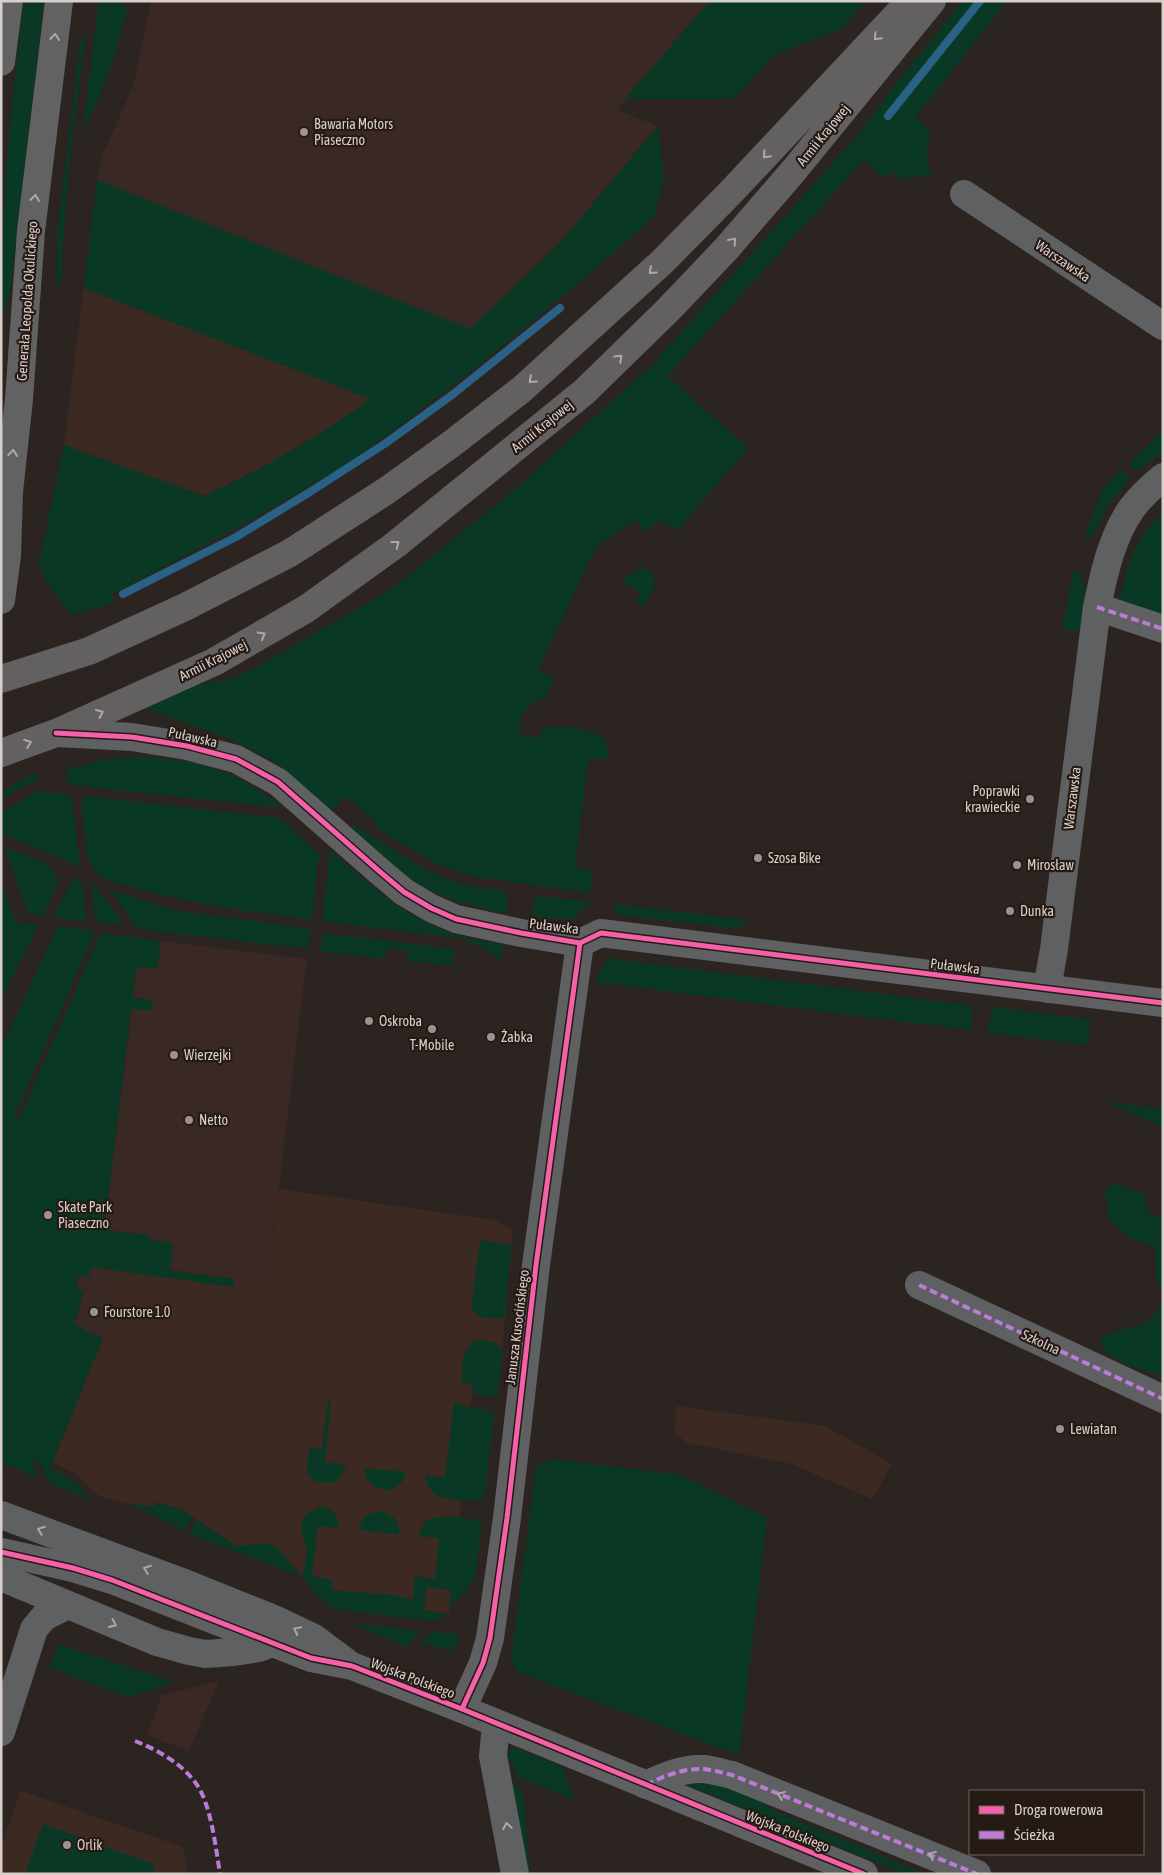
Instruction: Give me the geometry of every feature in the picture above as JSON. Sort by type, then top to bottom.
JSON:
[{"type":"main road","points":[[1,62],[9,1]]},
{"type":"main road","name":"Generała Leopolda Okulickiego","points":[[1,600],[32,231],[60,1]]},
{"type":"main road","name":"Armii Krajowej","points":[[1,679],[89,651],[203,598],[290,553],[386,491],[450,445],[521,390],[660,263],[732,191],[910,1]]},
{"type":"main road","name":"Armii Krajowej","points":[[56,733],[214,662],[306,609],[395,545],[584,392],[668,310],[727,248],[795,169],[932,1]]},
{"type":"main road","name":"Puławska","points":[[1,752],[56,733]]},
{"type":"street","name":"Warszawska","points":[[964,194],[1163,326]]},
{"type":"street","name":"Warszawska","points":[[1047,989],[1054,949],[1097,607],[1106,565],[1132,508],[1150,487],[1163,477]]},
{"type":"street","points":[[1097,607],[1163,629]]},
{"type":"street","name":"Puławska","points":[[56,733],[132,736],[187,746],[236,759],[278,782],[404,892],[431,908],[456,919],[580,943],[601,933],[1163,1003]]},
{"type":"street","name":"Janusza Kusocińskiego","points":[[462,1709],[483,1663],[490,1638],[507,1518],[536,1264],[580,943]]},
{"type":"street","name":"Szkolna","points":[[919,1285],[1163,1399]]},
{"type":"street","name":"Wojska Polskiego","points":[[1,1515],[187,1584],[274,1619],[314,1638],[352,1666]]},
{"type":"street","name":"Wojska Polskiego","points":[[2,1569],[73,1568],[112,1580],[311,1658],[352,1666],[462,1709],[864,1874]]},
{"type":"street","points":[[2,1569],[68,1604],[157,1642],[189,1651],[205,1654],[234,1652],[259,1648],[272,1643]]},
{"type":"street","points":[[2,1569],[34,1629]]},
{"type":"street","points":[[1,1732],[34,1629],[44,1618],[68,1604]]},
{"type":"street","points":[[496,1724],[494,1744],[495,1767],[516,1874]]},
{"type":"street","points":[[646,1784],[668,1774],[704,1769],[732,1775],[977,1874]]},
{"type":"shaded area","points":[[151,1],[710,1],[617,110],[658,126],[562,241],[470,329],[97,180],[101,158],[134,83]]},
{"type":"shaded area","points":[[84,288],[371,399],[316,436],[256,471],[204,496],[64,445]]},
{"type":"shaded area","points":[[161,941],[307,959],[267,1284],[170,1270],[173,1243],[147,1239],[148,1235],[104,1230],[132,1008],[151,1010],[132,998],[137,967],[157,969]]},
{"type":"shaded area","points":[[279,1189],[493,1220],[513,1229],[498,1397],[472,1394],[449,1614],[315,1593],[277,1547],[269,1544],[237,1546],[182,1510],[156,1502],[155,1507],[130,1504],[99,1496],[76,1474],[53,1462],[115,1307],[113,1306],[124,1270],[232,1287],[234,1279],[267,1284]]},
{"type":"shaded area","points":[[90,1267],[124,1270],[113,1306],[115,1307],[103,1338],[82,1330],[74,1324],[84,1291],[77,1291],[78,1276]]},
{"type":"shaded area","points":[[677,1406],[825,1426],[892,1464],[872,1499],[791,1464],[688,1443],[674,1433]]},
{"type":"shaded area","points":[[219,1681],[189,1751],[147,1735],[162,1695]]},
{"type":"shaded area","points":[[21,1791],[183,1847],[188,1874],[1,1874],[1,1845]]},
{"type":"green space","points":[[24,1],[44,1],[10,292],[5,310],[1,308],[1,270],[5,193],[11,116]]},
{"type":"green space","points":[[99,1],[120,1],[127,10],[114,59],[84,133],[85,113]]},
{"type":"green space","points":[[710,1],[865,1],[843,28],[774,55],[734,99],[625,99]]},
{"type":"green space","points":[[963,1],[1007,1],[915,118],[931,131],[927,153],[931,175],[901,179],[894,173],[881,176],[864,160],[667,376],[748,448],[678,530],[660,521],[644,532],[637,520],[600,544],[589,560],[538,671],[554,677],[549,691],[543,698],[533,703],[522,714],[519,734],[538,738],[543,729],[566,727],[591,732],[605,739],[609,759],[588,759],[575,868],[590,870],[593,874],[590,893],[471,876],[433,862],[373,826],[376,822],[346,796],[332,811],[275,762],[235,741],[142,707],[184,688],[233,678],[255,668],[390,590],[518,487],[652,365],[858,135],[905,72]]},
{"type":"green space","points":[[86,32],[67,189],[61,284],[57,286],[57,234],[80,43]]},
{"type":"green space","points":[[658,126],[664,177],[655,216],[593,271],[468,374],[353,461],[253,519],[111,595],[114,603],[89,611],[70,613],[46,582],[39,564],[64,445],[204,496],[290,452],[370,399],[84,288],[97,180],[470,329],[562,241]]},
{"type":"green space","points":[[1163,430],[1163,452],[1137,471],[1129,463]]},
{"type":"green space","points":[[1122,470],[1130,479],[1111,501],[1093,534],[1084,538],[1103,488]]},
{"type":"green space","points":[[1163,512],[1163,611],[1156,617],[1121,607],[1124,581],[1132,555],[1145,532]]},
{"type":"green space","points":[[643,568],[652,572],[655,584],[645,606],[636,602],[640,592],[625,584],[624,580],[631,573]]},
{"type":"green space","points":[[1077,570],[1081,578],[1085,593],[1081,631],[1062,629],[1073,572]]},
{"type":"green space","points":[[136,757],[178,760],[215,769],[232,775],[248,784],[283,808],[72,785],[66,779],[67,769],[104,760]]},
{"type":"green space","points":[[37,774],[38,779],[1,800],[1,795],[13,785]]},
{"type":"green space","points":[[38,791],[68,794],[72,800],[80,865],[78,866],[1,833],[1,813]]},
{"type":"green space","points":[[85,796],[280,818],[319,854],[312,919],[244,911],[200,903],[156,893],[102,877],[93,869],[88,858],[81,806]]},
{"type":"green space","points":[[353,824],[438,876],[464,885],[504,891],[508,900],[507,913],[458,901],[423,886],[380,855],[350,828]]},
{"type":"green space","points":[[5,849],[18,852],[43,863],[56,875],[56,888],[43,916],[28,913]]},
{"type":"green space","points":[[330,849],[377,890],[411,914],[448,931],[472,939],[503,944],[501,957],[498,960],[487,950],[464,939],[322,921]]},
{"type":"green space","points":[[74,878],[82,882],[86,918],[84,921],[53,917]]},
{"type":"green space","points":[[1,884],[17,923],[39,924],[1,1001]]},
{"type":"green space","points":[[92,884],[121,920],[120,925],[98,922],[94,916]]},
{"type":"green space","points":[[111,890],[177,911],[311,929],[308,949],[140,929],[136,927]]},
{"type":"green space","points":[[535,896],[590,901],[589,906],[582,909],[572,920],[532,916]]},
{"type":"green space","points":[[612,904],[748,920],[738,929],[622,915],[617,913]]},
{"type":"green space","points":[[57,928],[95,931],[14,1118],[19,1119],[101,933],[161,941],[157,969],[136,967],[132,997],[152,1000],[151,1010],[131,1009],[104,1230],[148,1235],[148,1239],[173,1243],[170,1271],[234,1279],[233,1287],[91,1267],[89,1277],[78,1276],[77,1291],[84,1291],[74,1324],[103,1338],[50,1468],[73,1480],[93,1501],[49,1483],[41,1464],[32,1459],[37,1477],[1,1462],[1,1048]]},
{"type":"green space","points":[[323,933],[455,949],[453,966],[408,961],[409,951],[387,948],[385,959],[320,951]]},
{"type":"green space","points":[[608,958],[973,1006],[970,1030],[595,982]]},
{"type":"green space","points":[[992,1007],[1091,1020],[1088,1045],[988,1033]]},
{"type":"green space","points":[[1108,1102],[1163,1110],[1163,1128]]},
{"type":"green space","points":[[1114,1183],[1145,1195],[1147,1212],[1163,1219],[1163,1295],[1156,1275],[1155,1246],[1132,1240],[1109,1219],[1105,1191]]},
{"type":"green space","points":[[480,1240],[512,1245],[504,1319],[480,1317],[471,1308]]},
{"type":"green space","points":[[1163,1303],[1163,1376],[1129,1366],[1104,1351],[1100,1336],[1147,1323]]},
{"type":"green space","points":[[478,1340],[496,1343],[502,1350],[498,1397],[472,1393],[473,1384],[461,1382],[464,1358],[468,1347]]},
{"type":"green space","points":[[328,1399],[331,1399],[325,1462],[346,1465],[337,1481],[323,1483],[311,1478],[308,1474],[307,1464],[310,1448],[322,1449]]},
{"type":"green space","points":[[454,1403],[495,1413],[484,1498],[478,1501],[444,1498],[431,1491],[427,1484],[425,1475],[445,1477]]},
{"type":"green space","points":[[552,1459],[680,1475],[767,1518],[739,1755],[517,1672],[511,1659],[536,1467]]},
{"type":"green space","points":[[365,1468],[406,1472],[402,1482],[394,1489],[388,1490],[373,1486],[367,1479]]},
{"type":"green space","points":[[156,1502],[182,1510],[193,1517],[184,1531],[130,1504],[155,1507]]},
{"type":"green space","points":[[322,1506],[334,1514],[338,1528],[318,1526],[312,1576],[332,1580],[332,1590],[392,1595],[413,1599],[415,1576],[435,1579],[439,1538],[419,1536],[425,1522],[433,1518],[451,1517],[466,1518],[482,1523],[475,1578],[469,1587],[449,1608],[451,1590],[427,1587],[424,1611],[449,1614],[441,1619],[431,1621],[333,1609],[315,1593],[302,1577],[306,1552],[306,1544],[301,1529],[303,1520],[313,1510]]},
{"type":"green space","points":[[379,1511],[388,1514],[397,1522],[399,1535],[359,1530],[365,1517]]},
{"type":"green space","points":[[197,1520],[237,1546],[269,1543],[277,1547],[302,1576],[189,1534]]},
{"type":"green space","points":[[352,1623],[420,1631],[406,1647]]},
{"type":"green space","points":[[434,1631],[457,1634],[461,1639],[451,1651],[419,1644]]},
{"type":"green space","points":[[58,1644],[174,1682],[130,1697],[49,1668]]},
{"type":"green space","points":[[511,1749],[518,1749],[563,1767],[574,1800],[516,1776],[514,1763],[505,1758]]},
{"type":"green space","points":[[697,1779],[752,1793],[772,1810],[925,1874],[905,1874],[684,1784]]},
{"type":"green space","points":[[508,1783],[518,1786],[523,1794],[530,1874],[525,1874]]},
{"type":"green space","name":"Orlik","points":[[43,1824],[155,1865],[152,1874],[25,1874]]},
{"type":"waterway","points":[[888,116],[980,1]]},
{"type":"waterway","points":[[123,594],[236,537],[386,443],[452,395],[560,308]]},
{"type":"marked path","points":[[1097,607],[1163,629]]},
{"type":"marked path","points":[[919,1285],[1163,1399]]},
{"type":"marked path","points":[[135,1741],[177,1764],[197,1785],[209,1815],[220,1874]]},
{"type":"marked path","points":[[646,1785],[681,1771],[696,1769],[732,1775],[977,1874]]},
{"type":"cycle path","points":[[56,733],[132,737],[187,746],[236,759],[278,782],[404,892],[431,908],[456,919],[580,943],[601,933],[1163,1003]]},
{"type":"cycle path","points":[[462,1709],[483,1663],[490,1638],[507,1518],[536,1265],[580,943]]},
{"type":"cycle path","points":[[1,1552],[73,1568],[112,1580],[311,1658],[352,1666],[462,1709],[864,1874]]},
{"type":"place","name":"Bawaria Motors Piaseczno","points":[[304,132]]},
{"type":"place","name":"Poprawki krawieckie","points":[[1030,799]]},
{"type":"place","name":"Szosa Bike","points":[[758,858]]},
{"type":"place","name":"Mirosław","points":[[1017,865]]},
{"type":"place","name":"Dunka","points":[[1010,911]]},
{"type":"place","name":"Oskroba","points":[[369,1021]]},
{"type":"place","name":"T-Mobile","points":[[432,1029]]},
{"type":"place","name":"Żabka","points":[[491,1037]]},
{"type":"place","name":"Wierzejki","points":[[174,1055]]},
{"type":"place","name":"Netto","points":[[189,1120]]},
{"type":"place","name":"Skate Park Piaseczno","points":[[48,1215]]},
{"type":"place","name":"Fourstore 1.0","points":[[94,1312]]},
{"type":"place","name":"Lewiatan","points":[[1060,1429]]},
{"type":"place","name":"Orlik","points":[[67,1845]]}]
